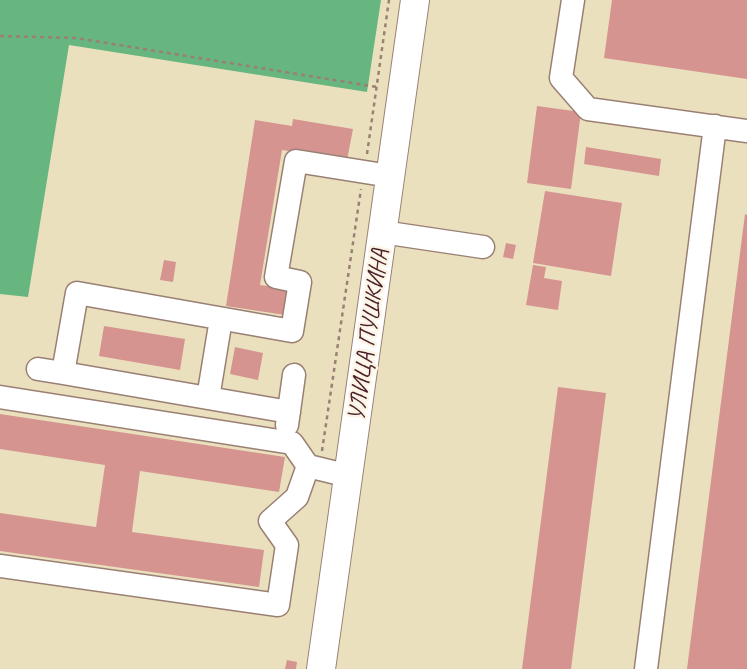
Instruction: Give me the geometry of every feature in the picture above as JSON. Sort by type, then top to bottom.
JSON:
[{"type":"main road","name":"УЛИЦА ПУШКИНА","points":[[321,669],[415,0]]},
{"type":"lane","points":[[573,0],[561,78],[588,109],[747,131]]},
{"type":"lane","points":[[646,669],[715,126]]},
{"type":"lane","points":[[63,373],[77,293],[292,331],[300,282],[276,278],[296,161],[390,176]]},
{"type":"lane","points":[[382,232],[483,248]]},
{"type":"lane","points":[[208,398],[221,319]]},
{"type":"lane","points":[[38,370],[208,398],[288,419],[294,375]]},
{"type":"lane","points":[[0,396],[292,443],[314,467],[349,476]]},
{"type":"lane","points":[[0,566],[278,605],[287,545],[270,521],[297,497],[314,467]]},
{"type":"path","points":[[314,467],[364,172],[390,0]]},
{"type":"path","points":[[0,36],[76,38],[377,87]]},
{"type":"green space","points":[[0,0],[381,0],[367,92],[69,45],[28,297],[0,294]]},
{"type":"building","points":[[612,0],[747,0],[747,79],[604,58]]},
{"type":"building","points":[[537,106],[581,112],[571,189],[527,183]]},
{"type":"building","points":[[293,119],[353,129],[347,160],[282,150],[260,285],[289,289],[285,315],[226,306],[255,120],[292,126]]},
{"type":"building","points":[[586,147],[661,159],[659,176],[584,164]]},
{"type":"building","points":[[545,191],[622,203],[611,276],[533,263]]},
{"type":"building","points":[[745,214],[747,215],[747,669],[687,669]]},
{"type":"building","points":[[506,243],[516,245],[513,259],[503,257]]},
{"type":"building","points":[[164,260],[176,262],[173,282],[160,280]]},
{"type":"building","points":[[533,265],[546,267],[544,278],[562,281],[558,310],[526,305]]},
{"type":"building","points":[[104,326],[185,339],[180,370],[99,356]]},
{"type":"building","points":[[235,347],[263,353],[258,380],[230,374]]},
{"type":"building","points":[[558,387],[606,393],[571,669],[522,669]]},
{"type":"building","points":[[0,414],[285,457],[279,492],[140,471],[132,532],[264,550],[259,587],[0,551],[0,513],[96,527],[105,465],[0,449]]},
{"type":"building","points":[[287,660],[297,662],[296,669],[285,669]]}]
